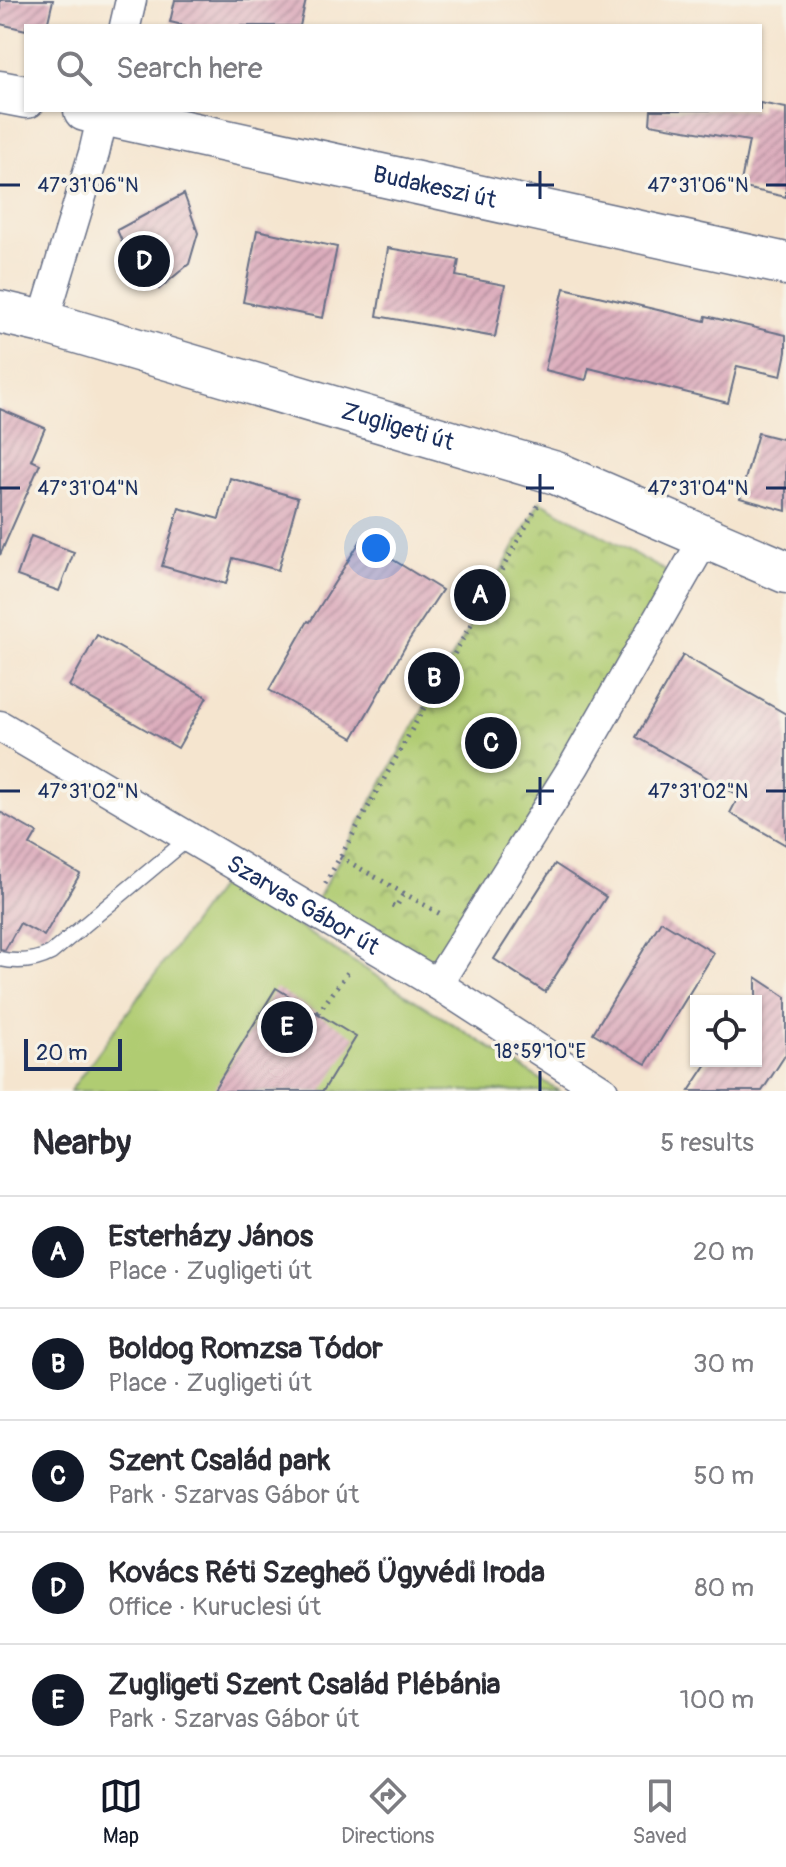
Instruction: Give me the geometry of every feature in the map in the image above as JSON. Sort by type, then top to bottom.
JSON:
[{"type":"street","points":[[125,24],[131,0]]},
{"type":"street","points":[[0,92],[24,97]]},
{"type":"street","points":[[43,322],[94,153],[97,112]]},
{"type":"street","name":"Budakeszi út","points":[[102,112],[786,264]]},
{"type":"street","name":"Zugligeti út","points":[[0,312],[556,473],[786,572]]},
{"type":"street","points":[[437,984],[574,766],[706,536]]},
{"type":"street","name":"Szarvas Gábor út","points":[[0,726],[437,984],[603,1091]]},
{"type":"lane","points":[[0,959],[26,961],[51,953],[189,838]]},
{"type":"path","points":[[311,910],[556,473]]},
{"type":"path","points":[[340,857],[449,919]]},
{"type":"path","points":[[392,905],[396,907],[404,893]]},
{"type":"path","points":[[318,1013],[349,971]]},
{"type":"green space","points":[[540,501],[676,577],[437,984],[311,910]]},
{"type":"green space","points":[[224,880],[559,1091],[70,1091]]},
{"type":"building","points":[[0,0],[53,0],[47,24],[24,24],[24,30],[0,24]]},
{"type":"building","points":[[175,0],[306,0],[300,24],[170,22]]},
{"type":"building","points":[[762,103],[786,108],[786,197],[740,187],[749,141],[650,124],[651,112],[762,112]]},
{"type":"building","points":[[184,194],[198,233],[189,264],[159,289],[150,278],[140,283],[117,230]]},
{"type":"building","points":[[257,230],[337,247],[323,318],[243,302]]},
{"type":"building","points":[[388,248],[459,260],[456,276],[505,285],[495,337],[377,316]]},
{"type":"building","points":[[564,288],[705,321],[706,316],[786,335],[781,376],[737,366],[728,403],[589,368],[586,380],[545,370]]},
{"type":"building","points":[[0,409],[45,428],[31,460],[40,464],[0,555]]},
{"type":"building","points":[[758,433],[786,440],[786,511],[740,498]]},
{"type":"building","points":[[230,478],[298,498],[278,570],[233,558],[226,584],[162,566],[179,508],[219,519]]},
{"type":"building","points":[[31,536],[74,552],[59,591],[17,576]]},
{"type":"building","points":[[361,540],[442,590],[409,640],[353,738],[269,690],[308,621]]},
{"type":"building","points":[[97,635],[207,697],[178,748],[69,686]]},
{"type":"building","points":[[683,655],[786,714],[786,845],[730,813],[739,796],[636,737]]},
{"type":"building","points":[[0,812],[37,833],[30,845],[80,874],[44,936],[20,923],[5,950],[0,949]]},
{"type":"building","points":[[555,864],[606,897],[545,992],[494,959]]},
{"type":"building","points":[[661,921],[714,953],[646,1064],[593,1033]]},
{"type":"building","points":[[756,977],[786,997],[786,1054],[762,1091],[689,1091],[705,1067],[762,1067],[762,995],[756,995]]},
{"type":"building","points":[[276,988],[356,1037],[323,1091],[213,1091]]},
{"type":"place","name":"Kovács Réti Szegheő Ügyvédi Iroda","points":[[144,261]]},
{"type":"place","name":"Esterházy János","points":[[480,595]]},
{"type":"place","name":"Boldog Romzsa Tódor","points":[[434,678]]},
{"type":"place","name":"Szent Család park","points":[[491,743]]},
{"type":"place","name":"Zugligeti Szent Család Plébánia","points":[[287,1027]]}]
